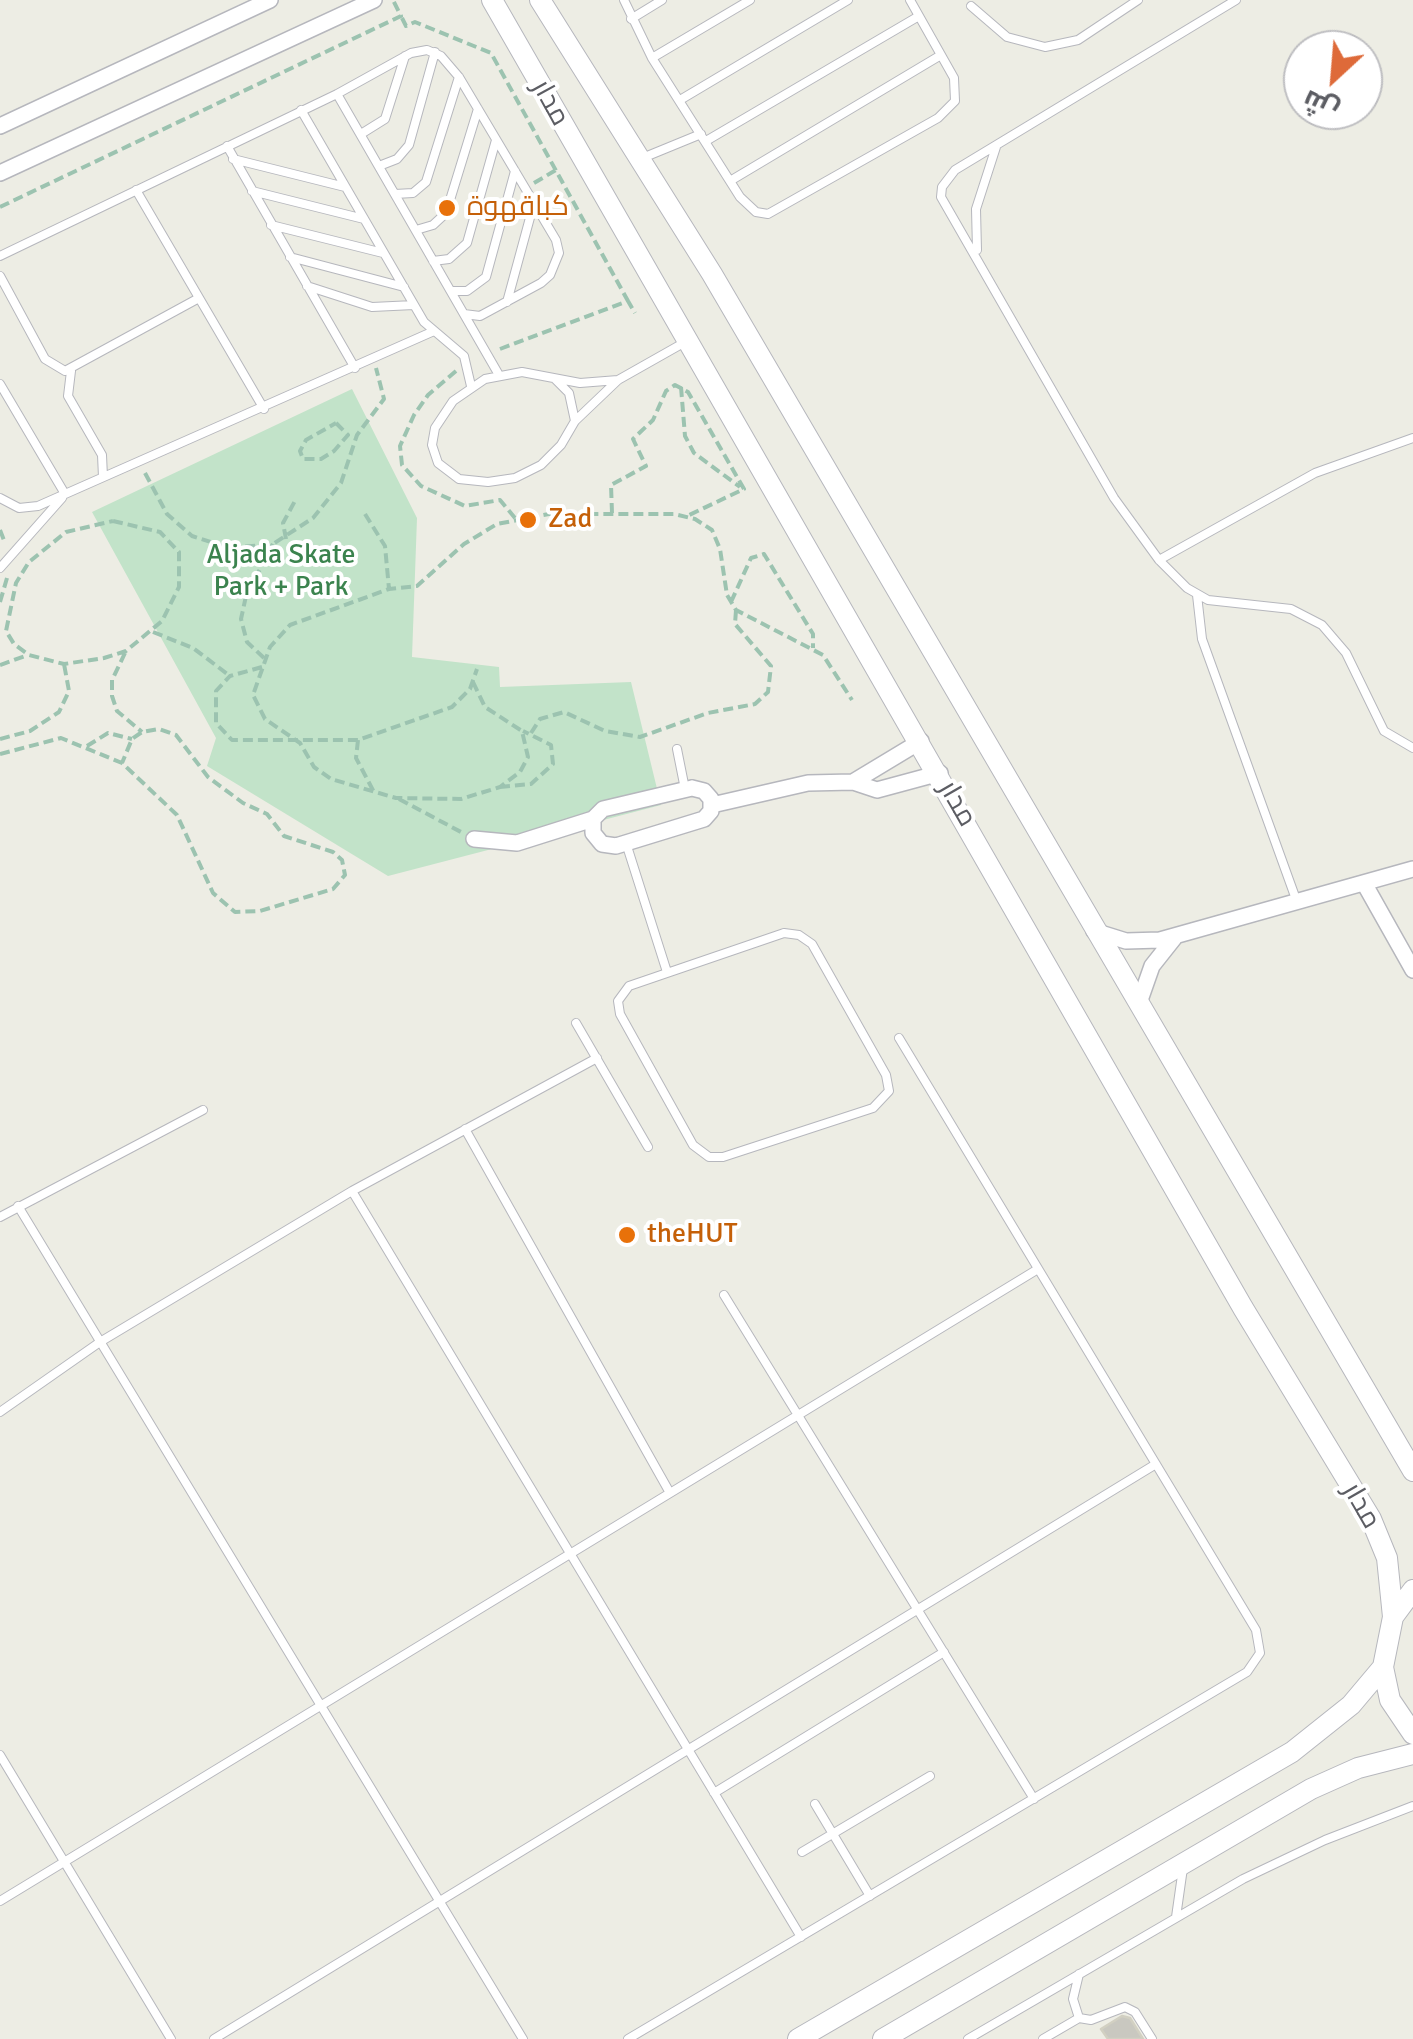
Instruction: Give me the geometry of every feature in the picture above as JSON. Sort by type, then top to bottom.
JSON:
[{"type":"street","points":[[0,126],[270,0]]},
{"type":"street","points":[[0,173],[374,0]]},
{"type":"street","name":"مدار","points":[[492,0],[940,773],[1243,1308],[1371,1519],[1387,1558],[1393,1617]]},
{"type":"street","name":"مدار","points":[[540,0],[732,308],[1413,1471]]},
{"type":"street","points":[[853,782],[921,741]]},
{"type":"street","points":[[593,819],[592,833],[602,844],[626,843],[704,820],[712,805],[808,783],[853,782],[877,790],[940,773]]},
{"type":"street","points":[[474,839],[516,842],[593,819],[603,809],[685,790],[704,791],[712,805]]},
{"type":"street","points":[[1094,932],[1143,942],[1176,936],[1413,869]]},
{"type":"street","points":[[1364,882],[1413,970]]},
{"type":"street","points":[[1138,1003],[1152,966],[1176,936]]},
{"type":"street","points":[[1413,1590],[1393,1617],[1383,1667],[1390,1700],[1413,1734]]},
{"type":"street","points":[[798,2039],[1292,1752],[1342,1714],[1383,1667]]},
{"type":"street","points":[[883,2039],[1334,1778],[1413,1754]]},
{"type":"lane","points":[[624,0],[652,58],[730,181],[756,212],[779,211],[938,118],[956,101],[957,90],[910,0]]},
{"type":"lane","points":[[632,18],[662,0]]},
{"type":"lane","points":[[652,58],[750,0]]},
{"type":"lane","points":[[680,100],[848,0]]},
{"type":"lane","points":[[971,6],[1008,36],[1044,47],[1078,40],[1138,0]]},
{"type":"lane","points":[[1236,0],[955,170],[942,187],[945,207],[977,254],[1114,498],[1159,560],[1197,595],[1231,605],[1290,609],[1322,625],[1346,653],[1384,731],[1413,748]]},
{"type":"lane","points":[[640,159],[703,138],[920,16]]},
{"type":"lane","points":[[0,265],[2,255],[337,94],[419,50],[434,52],[459,77],[556,240],[557,265],[541,283],[480,316],[464,314]]},
{"type":"lane","points":[[379,166],[396,159],[409,145],[434,52]]},
{"type":"lane","points":[[730,181],[941,55]]},
{"type":"lane","points":[[361,134],[385,118],[404,56]]},
{"type":"lane","points":[[395,194],[413,193],[426,182],[459,77]]},
{"type":"lane","points":[[337,94],[499,374]]},
{"type":"lane","points":[[416,230],[433,226],[446,213],[478,108]]},
{"type":"lane","points":[[302,110],[414,304],[434,331],[460,350],[468,362],[471,386]]},
{"type":"lane","points":[[434,261],[450,260],[467,244],[496,140]]},
{"type":"lane","points":[[977,254],[976,209],[998,144]]},
{"type":"lane","points":[[227,146],[354,368]]},
{"type":"lane","points":[[233,159],[346,187]]},
{"type":"lane","points":[[452,291],[468,291],[486,278],[515,171]]},
{"type":"lane","points":[[136,190],[264,409]]},
{"type":"lane","points":[[252,191],[364,219]]},
{"type":"lane","points":[[507,302],[534,203]]},
{"type":"lane","points":[[271,225],[384,254]]},
{"type":"lane","points":[[290,257],[404,288]]},
{"type":"lane","points":[[0,276],[45,359],[60,370],[72,370],[199,298]]},
{"type":"lane","points":[[307,286],[372,307],[414,304]]},
{"type":"lane","points":[[0,498],[28,508],[65,494],[434,331]]},
{"type":"lane","points":[[618,380],[593,384],[522,372],[499,374],[471,386],[446,410],[432,436],[438,463],[459,479],[502,481],[528,472],[552,456],[575,421],[618,380],[687,342]]},
{"type":"lane","points":[[72,370],[68,396],[102,455],[103,477]]},
{"type":"lane","points":[[555,379],[569,392],[575,421]]},
{"type":"lane","points":[[0,384],[65,494]]},
{"type":"lane","points":[[1159,560],[1315,473],[1413,438]]},
{"type":"lane","points":[[0,568],[65,494]]},
{"type":"lane","points":[[1197,595],[1202,639],[1297,902]]},
{"type":"lane","points":[[677,749],[685,790]]},
{"type":"lane","points":[[626,843],[667,972]]},
{"type":"lane","points":[[784,933],[799,935],[812,944],[886,1075],[886,1098],[874,1108],[723,1157],[703,1155],[618,1008],[624,989],[667,972],[784,933]]},
{"type":"lane","points":[[576,1023],[648,1147]]},
{"type":"lane","points":[[628,2039],[1247,1672],[1258,1659],[1256,1630],[900,1038]]},
{"type":"lane","points":[[0,1412],[100,1342],[352,1191],[597,1058]]},
{"type":"lane","points":[[0,1217],[203,1110]]},
{"type":"lane","points":[[466,1130],[670,1492]]},
{"type":"lane","points":[[352,1191],[801,1937]]},
{"type":"lane","points":[[18,1206],[523,2039]]},
{"type":"lane","points":[[0,1901],[1038,1268]]},
{"type":"lane","points":[[724,1295],[1034,1799]]},
{"type":"lane","points":[[214,2039],[1156,1464]]},
{"type":"lane","points":[[714,1792],[944,1652]]},
{"type":"lane","points":[[0,1755],[171,2039]]},
{"type":"lane","points":[[802,1852],[930,1776]]},
{"type":"lane","points":[[816,1804],[870,1896]]},
{"type":"lane","points":[[968,2039],[1176,1917],[1284,1859],[1413,1806]]},
{"type":"lane","points":[[1176,1917],[1183,1864]]},
{"type":"lane","points":[[1078,1974],[1073,1998],[1078,2018]]},
{"type":"lane","points":[[1043,2039],[1078,2018],[1091,2020],[1125,2007],[1135,2012],[1152,2039]]},
{"type":"path","points":[[394,0],[406,26],[415,22],[491,52],[635,313]]},
{"type":"path","points":[[0,207],[401,16]]},
{"type":"path","points":[[525,188],[556,170]]},
{"type":"path","points":[[487,354],[628,302]]},
{"type":"path","points":[[140,461],[158,502],[183,530],[230,548],[273,544],[313,518],[334,495],[347,470],[357,434],[385,394],[373,359]]},
{"type":"path","points":[[468,362],[436,386],[420,405],[400,446],[402,465],[413,481],[434,492],[465,506],[500,500],[515,518]]},
{"type":"path","points":[[612,514],[612,485],[646,466],[633,439],[658,414],[666,391],[680,386]]},
{"type":"path","points":[[680,386],[744,489]]},
{"type":"path","points":[[680,386],[686,436],[694,453],[744,489]]},
{"type":"path","points":[[348,435],[340,424],[326,425],[306,440],[301,456],[307,461],[321,459],[348,435],[357,434]]},
{"type":"path","points":[[685,516],[744,489]]},
{"type":"path","points":[[286,538],[283,523],[296,499]]},
{"type":"path","points":[[365,514],[385,546],[389,590]]},
{"type":"path","points":[[473,682],[485,707],[551,745],[555,758],[550,770],[532,784],[500,787],[461,799],[375,794],[322,774],[300,744],[265,719],[254,704],[254,687],[276,638],[298,620],[426,582],[464,544],[515,518],[612,514],[685,516],[704,524],[717,539],[730,603],[736,610],[813,648],[832,664],[852,700]]},
{"type":"path","points":[[113,521],[137,524],[172,540],[179,552],[179,587],[153,632],[126,652],[64,664],[29,655],[14,644],[6,630],[8,606],[16,583],[45,545],[66,532],[113,521]]},
{"type":"path","points":[[172,540],[183,530]]},
{"type":"path","points":[[266,660],[247,642],[240,619],[246,596],[273,544]]},
{"type":"path","points":[[730,603],[751,558],[764,554],[813,634],[813,648]]},
{"type":"path","points":[[531,732],[540,720],[564,712],[605,731],[640,737],[708,712],[755,704],[771,684],[770,666],[735,624],[736,610]]},
{"type":"path","points":[[153,632],[193,648],[230,676]]},
{"type":"path","points":[[126,652],[112,680],[112,696],[118,711],[142,732]]},
{"type":"path","points":[[0,665],[29,655]]},
{"type":"path","points":[[0,740],[30,731],[59,712],[69,691],[64,664]]},
{"type":"path","points":[[262,667],[230,676],[213,701],[216,724],[223,734],[244,742],[358,740],[452,707],[473,682],[477,669]]},
{"type":"path","points":[[0,754],[53,738],[87,746],[122,763],[177,815],[213,892],[235,912],[260,911],[333,889],[341,882],[345,869],[333,852],[284,836],[267,814],[243,803],[208,777],[176,735],[158,729],[142,732],[132,739],[122,763]]},
{"type":"path","points":[[500,787],[525,765],[528,748],[522,731]]},
{"type":"path","points":[[87,746],[108,734],[132,739]]},
{"type":"path","points":[[358,740],[356,758],[375,794]]},
{"type":"path","points":[[396,798],[474,839]]},
{"type":"green space","name":"Aljada Skate Park + Park","points":[[352,389],[417,518],[412,657],[499,667],[500,687],[631,682],[661,805],[388,876],[207,766],[216,738],[92,512]]},
{"type":"building","points":[[1122,2016],[1130,2018],[1143,2039],[1108,2039],[1101,2029]]},
{"type":"place","name":"كباقهوة","points":[[447,208]]},
{"type":"place","name":"Zad","points":[[528,520]]},
{"type":"place","name":"theHUT","points":[[627,1235]]}]
